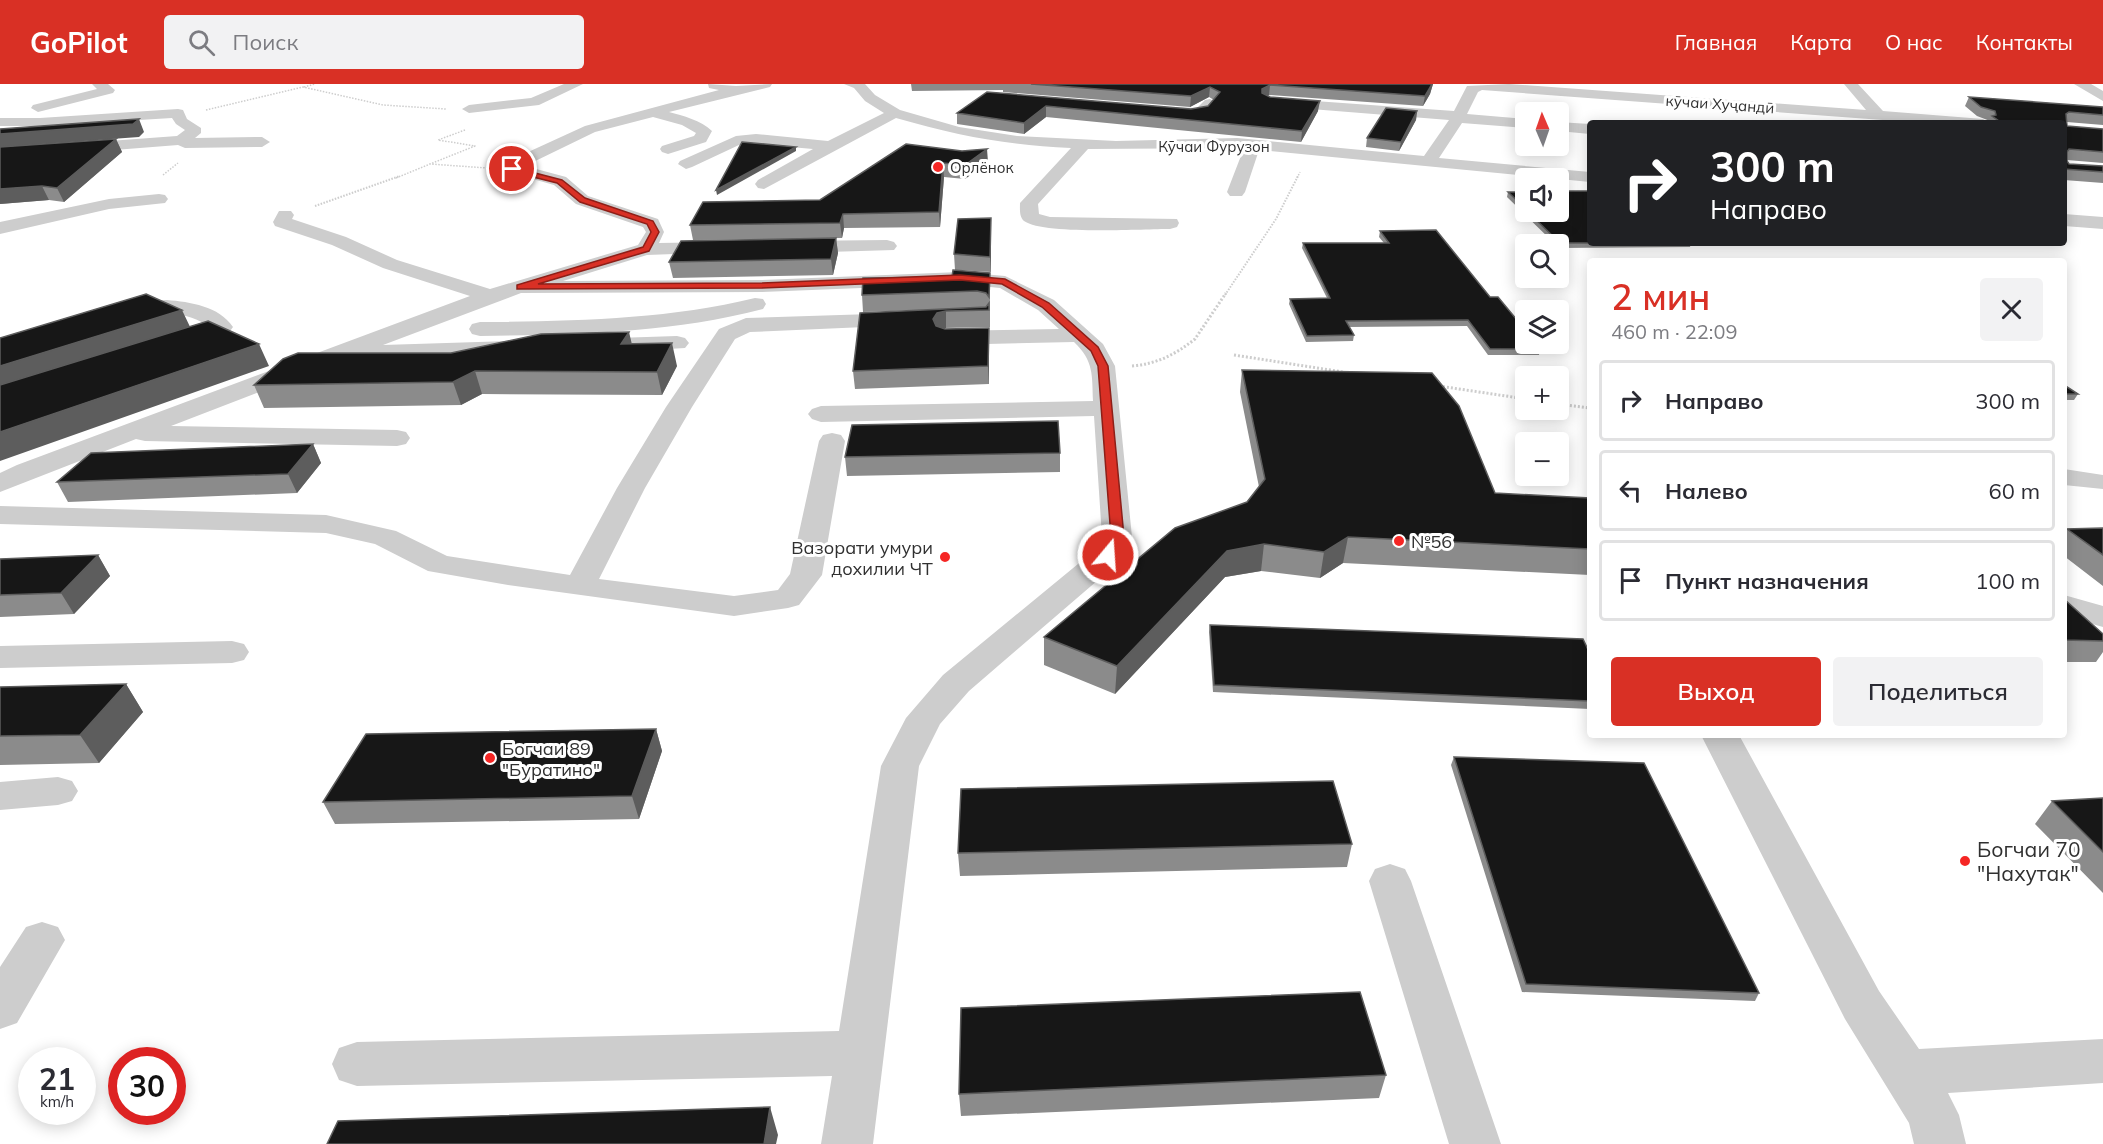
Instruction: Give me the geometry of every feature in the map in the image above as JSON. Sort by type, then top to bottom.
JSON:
[{"type":"street","points":[[102,85],[121,84]]},
{"type":"street","points":[[469,109],[534,102],[576,84]]},
{"type":"street","points":[[709,84],[736,90]]},
{"type":"street","points":[[646,249],[655,232],[651,223],[582,200],[560,181],[510,167],[590,129],[765,84]]},
{"type":"street","name":"Кӯчаи Фурузон","points":[[858,84],[870,98],[895,113],[957,130],[1017,141],[1060,144],[1079,138],[1245,143],[1587,177]]},
{"type":"street","points":[[1267,84],[1265,105],[1515,123]]},
{"type":"street","points":[[1661,84],[1670,115]]},
{"type":"street","points":[[1851,84],[1878,115]]},
{"type":"street","points":[[2081,84],[2103,97]]},
{"type":"street","points":[[0,120],[108,90],[102,85]]},
{"type":"street","name":"кӯчаи Хуҷандӣ","points":[[1428,162],[1458,117],[1473,87],[1528,87],[1944,120]]},
{"type":"street","points":[[469,109],[480,93]]},
{"type":"street","points":[[1808,93],[1822,111]]},
{"type":"street","points":[[1147,110],[1201,112],[1210,103]]},
{"type":"street","points":[[0,120],[113,118],[166,112],[178,113],[181,121],[193,128],[193,133],[181,140],[0,154]]},
{"type":"street","points":[[652,112],[687,122],[704,131],[702,140],[668,149]]},
{"type":"street","points":[[764,184],[830,146],[895,113]]},
{"type":"street","points":[[1236,192],[1250,126]]},
{"type":"street","points":[[1569,127],[1587,129]]},
{"type":"street","points":[[1137,130],[1170,133]]},
{"type":"street","points":[[1079,138],[1029,203],[1030,217],[1048,223],[1170,223]]},
{"type":"street","points":[[686,164],[736,141],[756,139],[830,146]]},
{"type":"street","points":[[181,140],[185,143],[202,144],[262,142]]},
{"type":"street","points":[[1000,154],[1017,141]]},
{"type":"street","points":[[57,168],[82,148]]},
{"type":"street","points":[[0,228],[109,204],[159,199]]},
{"type":"street","points":[[285,215],[282,222],[294,227],[339,241],[390,264],[490,296]]},
{"type":"street","points":[[2067,220],[2103,223]]},
{"type":"street","points":[[772,247],[887,246]]},
{"type":"street","points":[[0,484],[339,352],[490,296],[646,249],[738,248]]},
{"type":"street","points":[[452,330],[635,325],[683,321],[723,314],[755,305],[960,278],[1005,282],[1046,305],[1095,349],[1103,366],[1116,524],[1108,555],[956,683],[924,718],[900,766],[847,1144]]},
{"type":"street","points":[[520,287],[755,305],[978,317]]},
{"type":"street","points":[[117,313],[142,306],[170,305],[216,320],[222,327],[211,335],[166,349]]},
{"type":"street","points":[[580,585],[631,488],[679,407],[727,334],[755,305]]},
{"type":"street","points":[[853,339],[1079,335]]},
{"type":"street","points":[[339,352],[677,343]]},
{"type":"street","points":[[821,414],[1106,408]]},
{"type":"street","points":[[128,433],[397,438]]},
{"type":"street","points":[[0,515],[326,524],[385,537],[439,564],[508,576],[734,606],[788,598],[806,574],[832,441]]},
{"type":"street","points":[[2067,477],[2099,482]]},
{"type":"street","points":[[2067,606],[2103,617]]},
{"type":"street","points":[[0,657],[232,652]]},
{"type":"street","points":[[1722,738],[1862,1005],[1933,1115],[1940,1144]]},
{"type":"street","points":[[0,796],[58,791]]},
{"type":"street","points":[[1390,881],[1475,1144]]},
{"type":"street","points":[[0,1008],[42,940]]},
{"type":"street","points":[[357,1064],[861,1053]]},
{"type":"street","points":[[1905,1073],[2103,1061]]},
{"type":"path","points":[[179,116],[315,84]]},
{"type":"path","points":[[303,87],[383,105],[423,109],[469,109]]},
{"type":"path","points":[[285,215],[356,193],[475,146],[438,140],[473,127]]},
{"type":"path","points":[[1146,366],[1182,350],[1196,339],[1276,219],[1311,150]]},
{"type":"path","points":[[430,164],[512,169]]},
{"type":"path","points":[[1234,355],[1350,373]]},
{"type":"path","points":[[1432,385],[1515,397]]},
{"type":"path","points":[[1569,405],[1587,408]]},
{"type":"building","points":[[1031,84],[1432,84],[1425,96],[1270,85],[1262,89],[1262,93],[1270,97],[1320,101],[1302,131],[1046,106],[1024,123],[957,113],[987,92],[1191,109],[1208,106],[1220,92],[1210,87],[1191,96]]},
{"type":"building","points":[[1969,97],[2103,107],[2103,115],[2069,112],[2066,114],[2066,120],[1998,120],[1992,116],[1996,115],[1995,111],[1981,107]]},
{"type":"building","points":[[1386,108],[1417,111],[1401,142],[1367,138]]},
{"type":"building","points":[[139,119],[133,124],[0,134],[0,129]]},
{"type":"building","points":[[2067,126],[2103,129],[2103,152],[2069,149],[2067,152]]},
{"type":"building","points":[[116,139],[57,188],[42,186],[0,189],[0,147]]},
{"type":"building","points":[[742,142],[796,147],[716,190]]},
{"type":"building","points":[[906,144],[962,151],[987,149],[965,165],[943,163],[939,212],[843,214],[840,223],[690,225],[703,202],[820,200]]},
{"type":"building","points":[[2067,161],[2069,164],[2103,166],[2103,172],[2067,169]]},
{"type":"building","points":[[1569,191],[1587,191],[1587,243],[1569,243],[1569,234],[1551,234],[1538,222],[1569,222]]},
{"type":"building","points":[[1508,192],[1515,192],[1515,199]]},
{"type":"building","points":[[991,218],[990,257],[954,254],[958,219]]},
{"type":"building","points":[[1436,230],[1490,297],[1498,297],[1515,318],[1515,349],[1490,349],[1468,320],[1346,321],[1354,335],[1307,336],[1290,299],[1330,298],[1303,243],[1389,243],[1380,231]]},
{"type":"building","points":[[836,238],[831,259],[669,262],[681,241]]},
{"type":"building","points":[[953,270],[990,273],[989,297],[986,293],[977,291],[862,295],[863,278],[952,277]]},
{"type":"building","points":[[146,294],[182,310],[0,366],[0,338]]},
{"type":"building","points":[[989,303],[989,310],[946,311],[937,313],[933,319],[936,326],[945,329],[989,328],[988,366],[853,371],[860,313],[986,307]]},
{"type":"building","points":[[208,321],[259,344],[0,432],[0,385]]},
{"type":"building","points":[[629,332],[621,344],[672,343],[657,372],[475,371],[453,382],[254,385],[283,359],[298,353],[451,353],[541,334]]},
{"type":"building","points":[[1242,370],[1432,373],[1459,406],[1495,493],[1587,498],[1587,549],[1348,537],[1324,552],[1264,544],[1227,551],[1117,666],[1044,637],[1175,528],[1247,502],[1265,479]]},
{"type":"building","points":[[2067,387],[2078,394],[2067,394]]},
{"type":"building","points":[[1058,421],[1060,453],[845,457],[852,425]]},
{"type":"building","points":[[313,444],[288,474],[57,482],[91,453]]},
{"type":"building","points":[[2103,528],[2103,555],[2067,529]]},
{"type":"building","points":[[98,555],[61,593],[0,595],[0,559]]},
{"type":"building","points":[[2067,602],[2103,634],[2103,641],[2067,640]]},
{"type":"building","points":[[1210,625],[1583,639],[1587,648],[1587,701],[1214,685]]},
{"type":"building","points":[[126,684],[80,735],[0,736],[0,687]]},
{"type":"building","points":[[656,729],[632,796],[323,802],[366,734]]},
{"type":"building","points":[[1454,757],[1644,763],[1759,993],[1526,984]]},
{"type":"building","points":[[1333,781],[1352,844],[958,853],[961,789]]},
{"type":"building","points":[[2103,798],[2103,852],[2052,801]]},
{"type":"building","points":[[1360,992],[1386,1075],[959,1094],[961,1008]]},
{"type":"building","points":[[770,1107],[764,1144],[327,1144],[338,1121]]},
{"type":"place","name":"Орлёнок","points":[[938,167]]},
{"type":"place","name":"№56","points":[[1399,541]]},
{"type":"place","name":"Вазорати умури дохилии ЧТ","points":[[945,557]]},
{"type":"place","name":"Богчаи 89 \"Буратино\"","points":[[490,758]]},
{"type":"place","name":"Богчаи 70 \"Нахутак\"","points":[[1965,861]]},
{"type":"route","points":[[512,169],[560,181],[582,200],[651,223],[655,232],[646,249],[520,287],[762,286],[960,278],[1005,282],[1046,305],[1095,349],[1103,366],[1117,537],[1108,555]]}]
